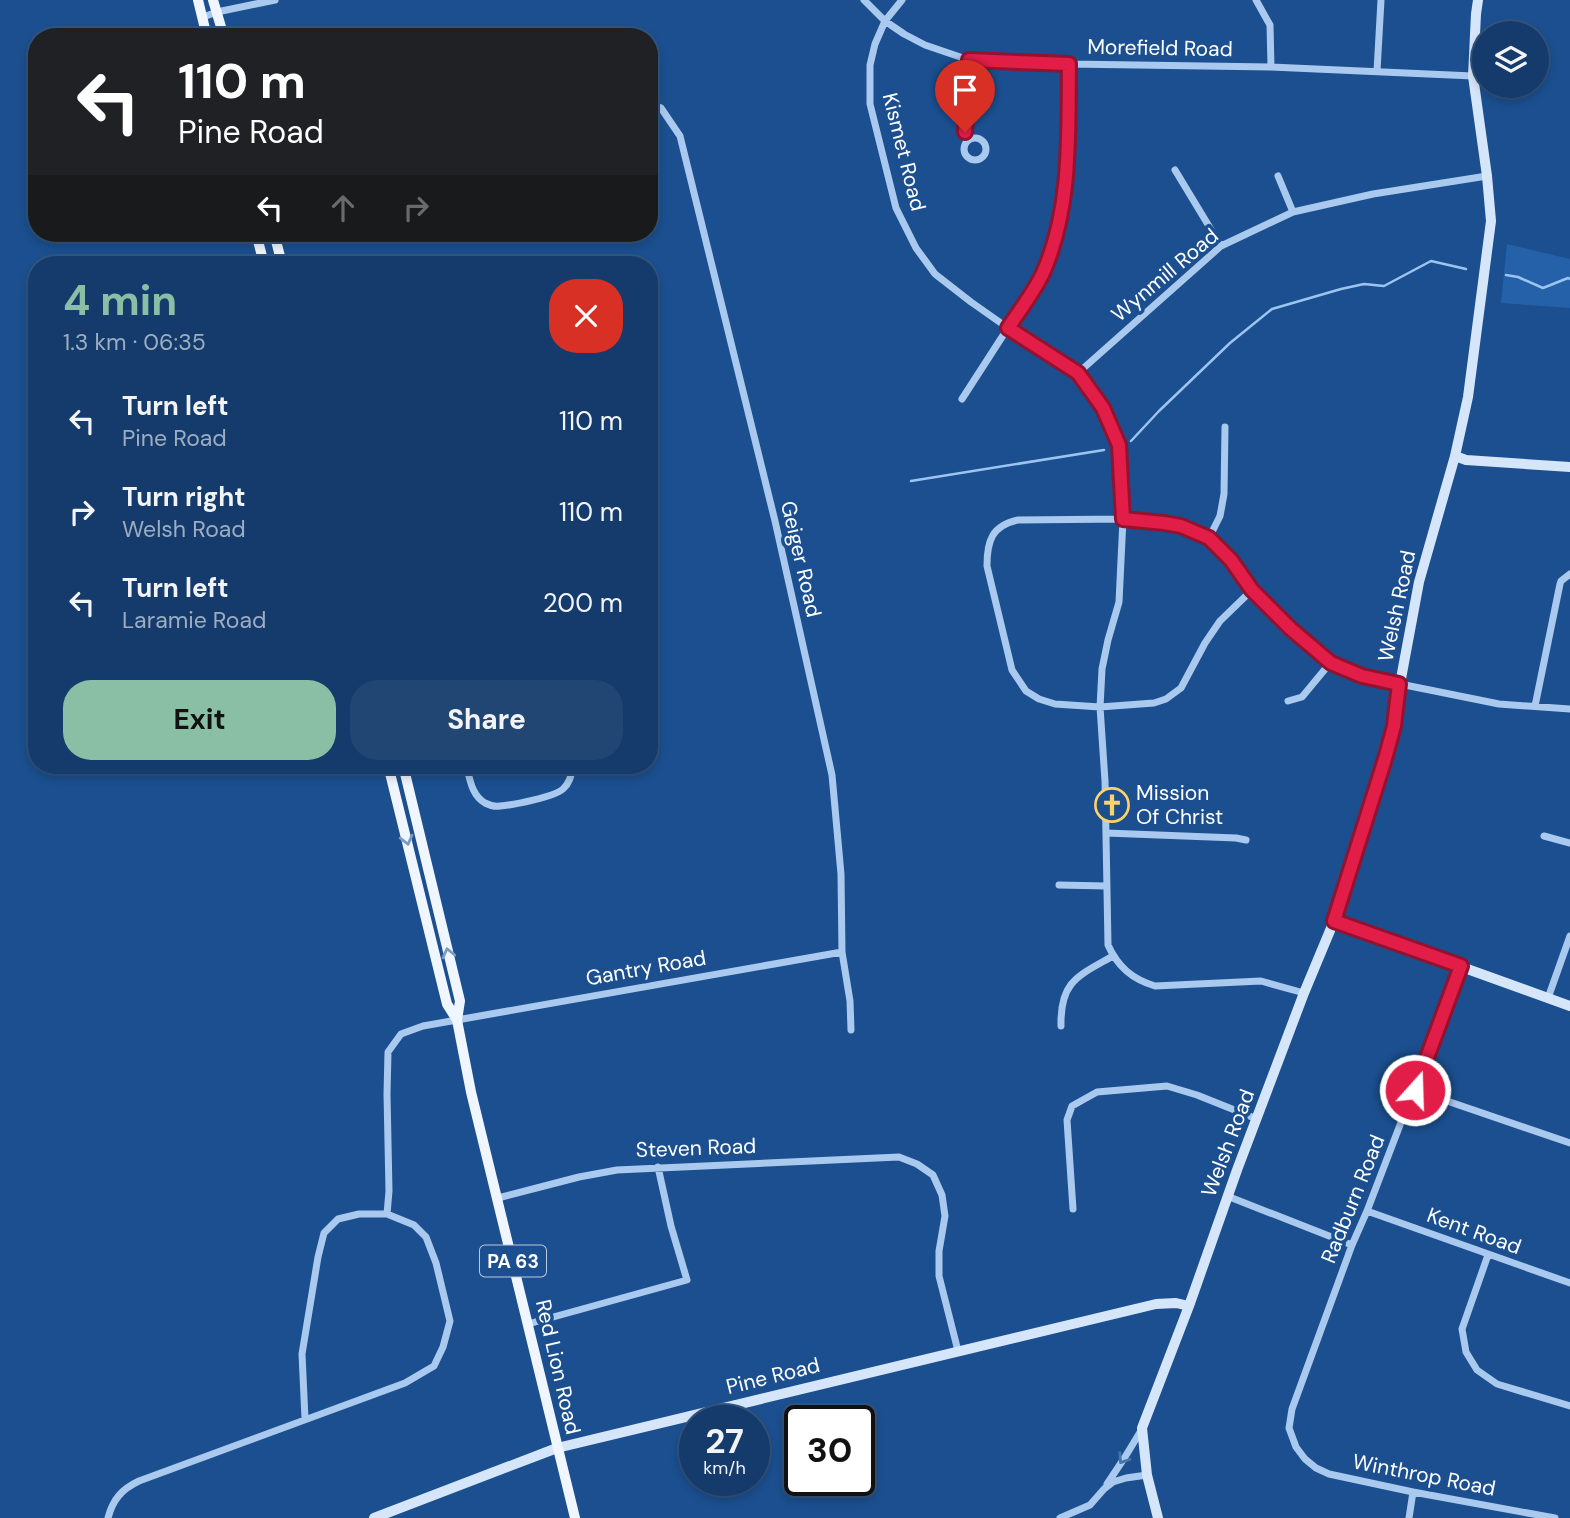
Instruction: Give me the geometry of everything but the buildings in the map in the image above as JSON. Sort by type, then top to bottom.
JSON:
[{"type":"main road","points":[[198,0],[205,28]]},
{"type":"main road","points":[[213,0],[221,28]]},
{"type":"main road","name":"Welsh Road","points":[[1476,21],[1478,0]]},
{"type":"main road","name":"Welsh Road","points":[[1158,1518],[1147,1475],[1142,1428],[1189,1306],[1227,1196],[1334,921],[1394,726],[1399,684],[1419,582],[1455,456],[1468,397],[1491,222],[1476,98]]},
{"type":"main road","points":[[1455,456],[1466,460],[1570,467]]},
{"type":"main road","name":"Red Lion Road","points":[[390,774],[447,1004],[457,1020]]},
{"type":"main road","name":"Red Lion Road","points":[[405,774],[460,1001],[457,1020],[471,1092],[575,1518]]},
{"type":"main road","points":[[1334,921],[1570,1006]]},
{"type":"main road","name":"Pine Road","points":[[374,1518],[557,1448],[1156,1304],[1176,1303],[1189,1306]]},
{"type":"street","points":[[203,18],[217,12],[275,0]]},
{"type":"street","name":"Morefield Road","points":[[864,0],[885,21],[925,45],[969,60],[1272,67],[1472,76]]},
{"type":"street","name":"Kismet Road","points":[[902,0],[885,21],[870,65],[870,104],[896,208],[916,248],[935,274],[1008,328],[1078,373],[1103,408],[1119,445],[1123,519],[1119,602],[1102,669],[1100,707],[1108,945],[1113,956]]},
{"type":"street","points":[[1256,0],[1270,25],[1272,67]]},
{"type":"street","points":[[1377,71],[1381,0]]},
{"type":"street","points":[[967,141],[965,132],[969,60]]},
{"type":"street","points":[[962,399],[1042,275],[1051,251],[1063,209],[1067,166],[1069,64]]},
{"type":"street","name":"Geiger Road","points":[[658,107],[680,136],[775,521],[832,775],[841,874],[842,952],[850,1001],[851,1030]]},
{"type":"street","points":[[1175,170],[1222,246]]},
{"type":"street","points":[[1278,176],[1293,212]]},
{"type":"street","name":"Wynmill Road","points":[[1078,373],[1222,246],[1293,212],[1373,194],[1487,176]]},
{"type":"street","points":[[1209,538],[1220,516],[1224,494],[1225,427]]},
{"type":"street","points":[[1252,590],[1220,621],[1181,688],[1166,699],[1154,703],[1100,707],[1055,704],[1026,691],[1012,670],[987,566],[987,549],[995,532],[1007,522],[1018,520],[1123,519],[1181,526],[1209,538],[1231,560],[1252,590],[1291,629],[1331,663],[1362,676],[1499,704],[1570,709]]},
{"type":"street","points":[[1535,706],[1560,584],[1569,574]]},
{"type":"street","points":[[1287,701],[1302,697],[1331,663]]},
{"type":"street","points":[[468,774],[477,796],[492,806],[499,806],[554,795],[563,789],[571,774]]},
{"type":"street","points":[[1106,833],[1236,838],[1246,841]]},
{"type":"street","points":[[1544,836],[1570,844]]},
{"type":"street","points":[[1059,885],[1106,886]]},
{"type":"street","points":[[1548,998],[1570,936]]},
{"type":"street","name":"Gantry Road","points":[[387,1214],[388,1052],[401,1034],[423,1026],[842,952]]},
{"type":"street","points":[[1061,1026],[1061,1006],[1066,990],[1079,976],[1113,956],[1125,971],[1140,981],[1155,986],[1261,981],[1304,993]]},
{"type":"street","name":"Radburn Road","points":[[1296,1447],[1289,1428],[1292,1409],[1352,1245],[1415,1090],[1461,966]]},
{"type":"street","points":[[1073,1209],[1067,1120],[1072,1106],[1097,1092],[1167,1086],[1197,1094],[1257,1119]]},
{"type":"street","points":[[1415,1090],[1570,1143]]},
{"type":"street","name":"Steven Road","points":[[498,1198],[617,1170],[899,1157],[917,1164],[933,1175],[942,1195],[945,1216],[939,1251],[939,1276],[958,1351]]},
{"type":"street","points":[[528,1324],[687,1280],[658,1167]]},
{"type":"street","points":[[1227,1196],[1352,1245]]},
{"type":"street","name":"Kent Road","points":[[1367,1211],[1570,1283]]},
{"type":"street","points":[[108,1518],[117,1497],[127,1487],[139,1481],[405,1383],[434,1366],[443,1347],[450,1321],[436,1263],[426,1237],[414,1225],[387,1214],[359,1214],[338,1219],[324,1233],[302,1354],[305,1419]]},
{"type":"street","points":[[1488,1255],[1462,1328],[1466,1352],[1477,1370],[1497,1384],[1570,1406]]},
{"type":"street","points":[[1060,1518],[1090,1505],[1104,1489],[1142,1428]]},
{"type":"street","name":"Winthrop Road","points":[[1296,1447],[1305,1459],[1329,1474],[1555,1518]]},
{"type":"street","points":[[1104,1489],[1113,1482],[1147,1475]]},
{"type":"street","points":[[1409,1518],[1413,1492]]},
{"type":"shaded area","points":[[1507,244],[1570,259],[1570,308],[1501,303]]},
{"type":"waterway","points":[[1131,441],[1230,343],[1272,309],[1364,284],[1384,286],[1431,261],[1466,269]]},
{"type":"waterway","points":[[1506,275],[1543,288],[1570,279]]},
{"type":"waterway","points":[[911,481],[1104,450]]},
{"type":"place","name":"Mission Of Christ","points":[[1112,805]]},
{"type":"route","points":[[965,132],[969,60],[1069,64],[1067,166],[1063,209],[1042,275],[1008,328],[1078,373],[1103,408],[1119,445],[1123,519],[1181,526],[1209,538],[1231,560],[1252,590],[1291,629],[1331,663],[1362,676],[1399,684],[1394,726],[1385,759],[1334,921],[1461,966],[1415,1090]]}]
